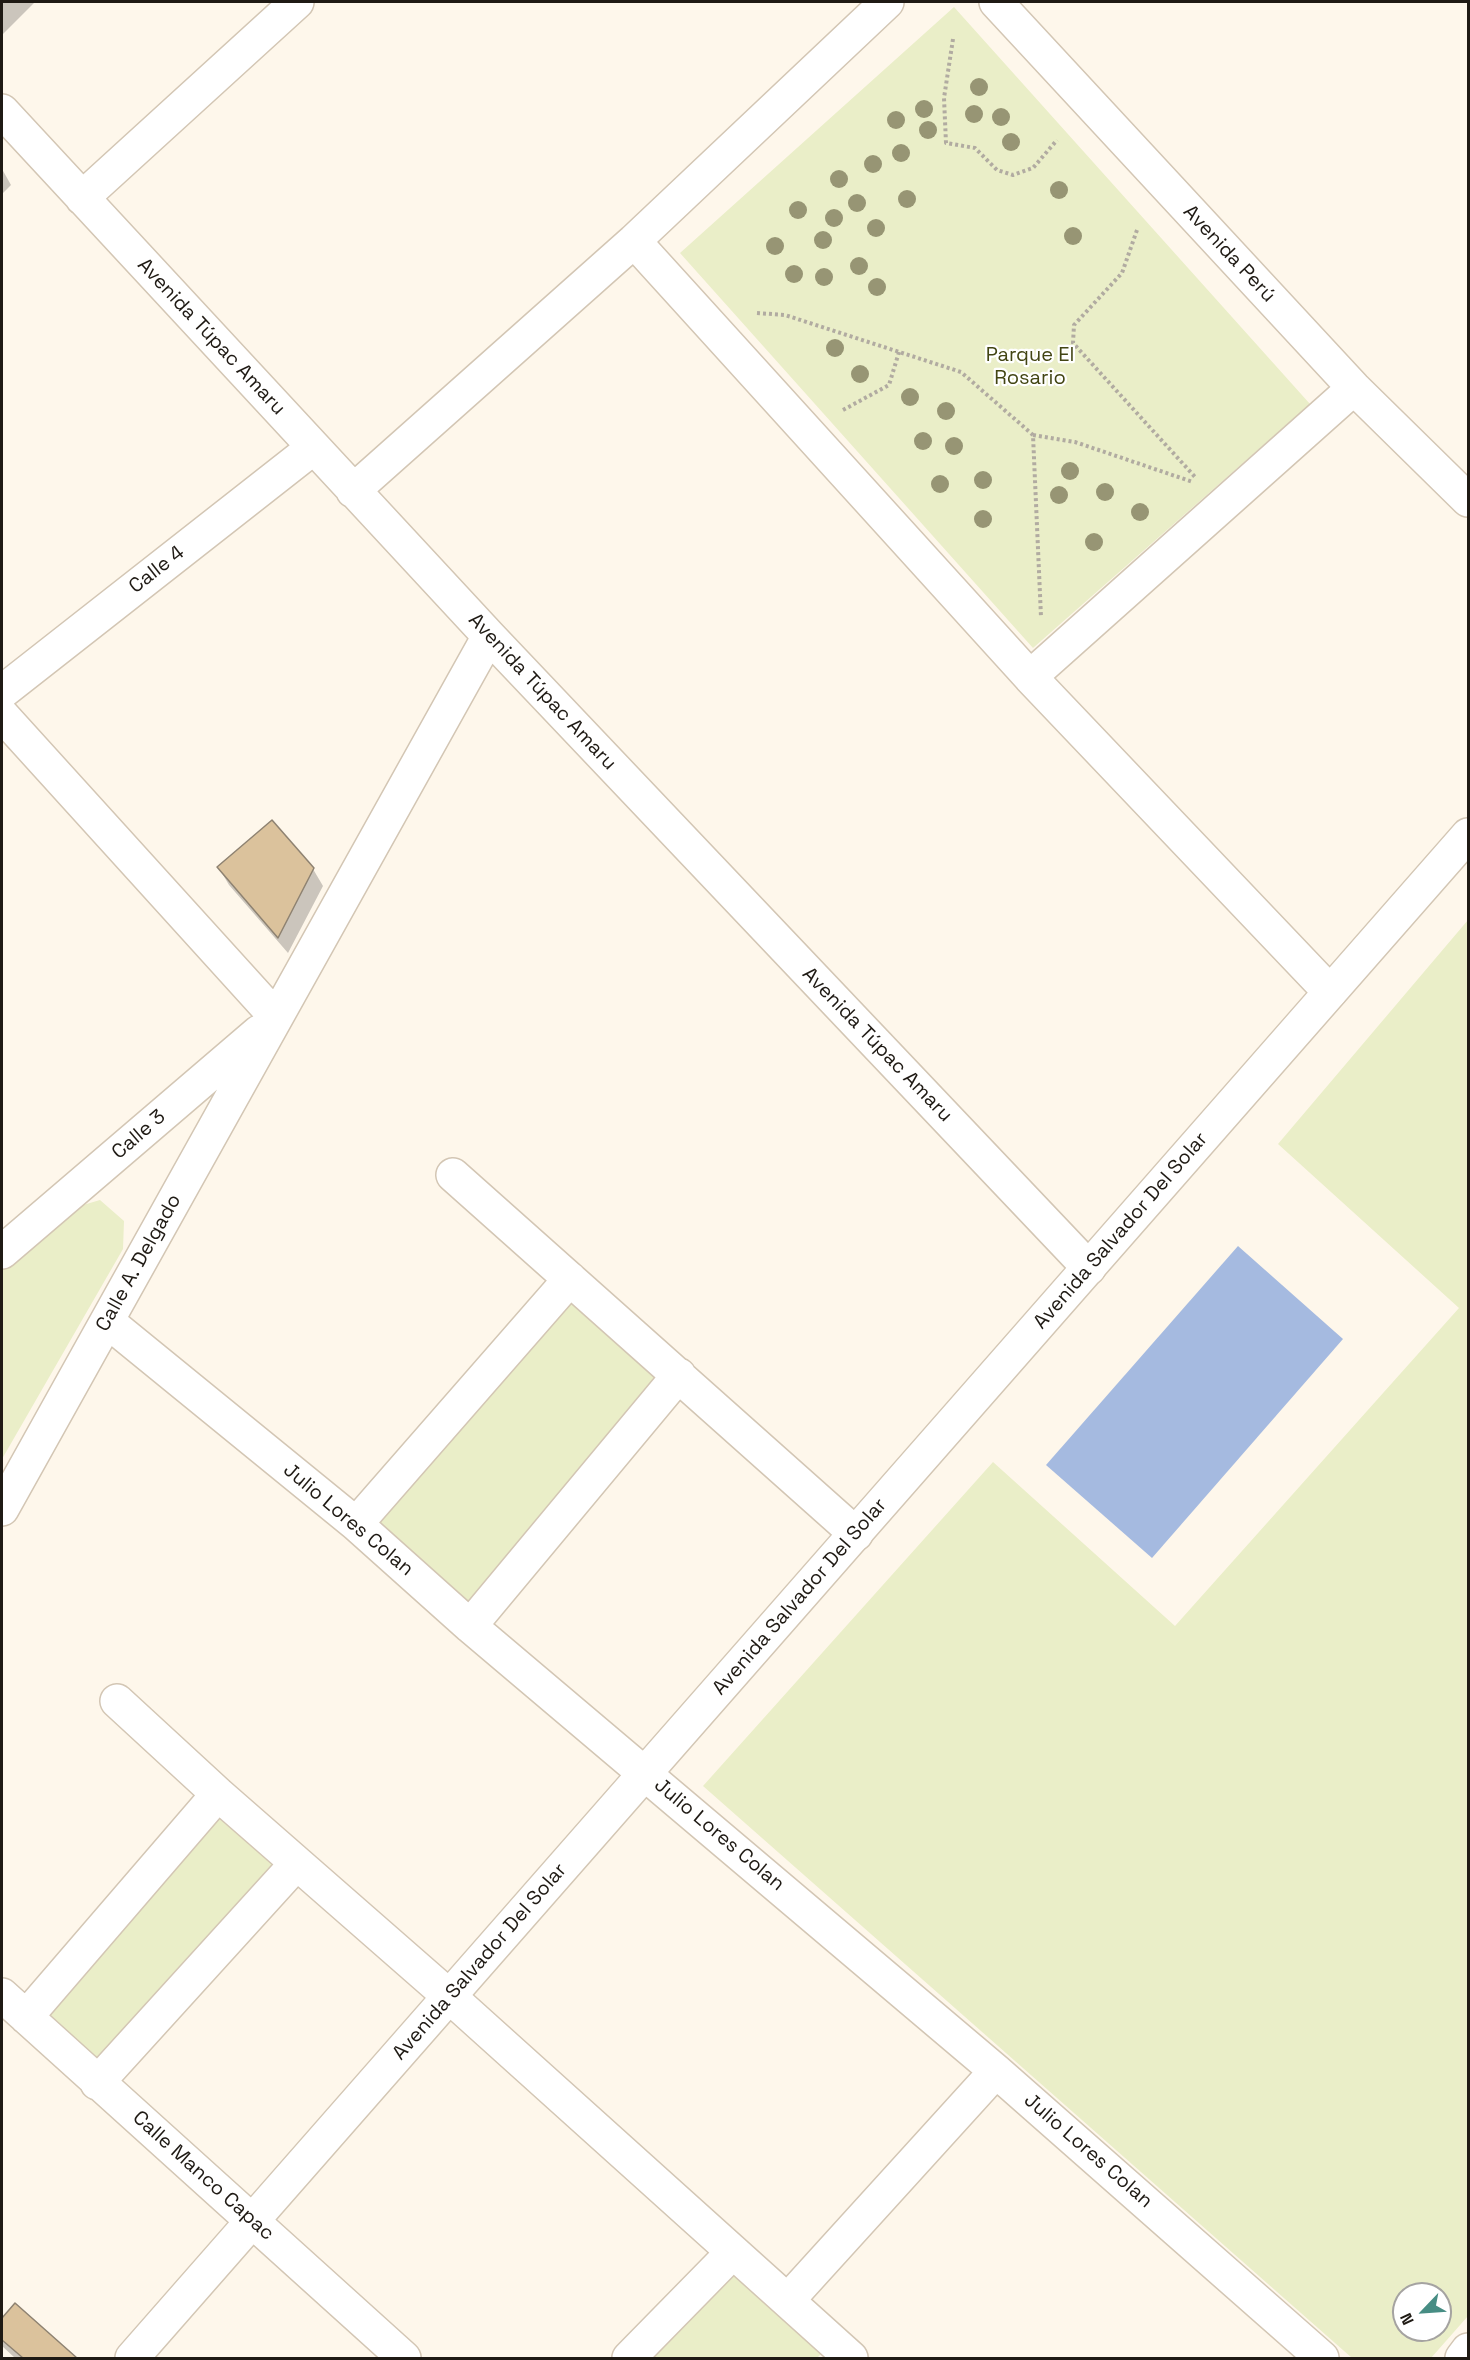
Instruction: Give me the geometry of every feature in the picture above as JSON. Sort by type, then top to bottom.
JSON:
[{"type":"street","points":[[82,198],[297,2]]},
{"type":"street","points":[[352,491],[634,241],[887,2]]},
{"type":"street","name":"Avenida Perú","points":[[996,2],[1354,388],[1468,500]]},
{"type":"street","name":"Avenida Túpac Amaru","points":[[2,111],[352,491],[1089,1268]]},
{"type":"street","points":[[634,241],[1030,677],[1330,992]]},
{"type":"street","points":[[1030,677],[1354,388]]},
{"type":"street","name":"Calle 4","points":[[2,692],[313,448]]},
{"type":"street","name":"Calle A. Delgado","points":[[2,1509],[489,636]]},
{"type":"street","points":[[2,715],[276,1017]]},
{"type":"street","name":"Avenida Salvador Del Solar","points":[[132,2358],[1468,835]]},
{"type":"street","name":"Calle 3","points":[[2,1252],[276,1017]]},
{"type":"street","points":[[453,1175],[856,1534]]},
{"type":"street","points":[[356,1524],[570,1278]]},
{"type":"street","name":"Julio Lores Colan","points":[[107,1322],[356,1524],[470,1626],[996,2071],[1322,2358]]},
{"type":"street","points":[[470,1626],[679,1376]]},
{"type":"street","points":[[117,1701],[296,1864],[450,1997],[732,2253],[788,2300],[841,2355]]},
{"type":"street","points":[[26,2017],[218,1794]]},
{"type":"street","points":[[97,2083],[296,1864]]},
{"type":"street","name":"Calle Manco Capac","points":[[2,1995],[97,2083],[254,2220],[404,2358]]},
{"type":"street","points":[[788,2300],[996,2071]]},
{"type":"street","points":[[629,2358],[732,2253]]},
{"type":"street","points":[[1462,2358],[1468,2350]]},
{"type":"path","points":[[953,39],[944,98],[945,143],[975,148],[997,170],[1013,175],[1033,168],[1057,140]]},
{"type":"path","points":[[757,312],[785,315],[961,372],[1033,435],[1075,442],[1203,485],[1073,343],[1074,325],[1122,273],[1137,230]]},
{"type":"path","points":[[843,410],[889,385],[899,352]]},
{"type":"path","points":[[1033,435],[1041,618]]},
{"type":"green space","name":"Parque El Rosario","points":[[954,7],[1310,404],[1033,648],[680,253]]},
{"type":"green space","points":[[1468,920],[1468,2316],[1452,2334],[1452,2282],[1392,2282],[1392,2342],[1445,2342],[1431,2358],[1352,2358],[703,1786],[993,1462],[1175,1626],[1459,1308],[1278,1144]]},
{"type":"green space","points":[[100,1200],[124,1221],[123,1249],[2,1459],[2,1271],[73,1208]]},
{"type":"green space","points":[[572,1296],[659,1378],[468,1606],[375,1521]]},
{"type":"green space","points":[[218,1805],[282,1866],[99,2072],[37,2015]]},
{"type":"green space","points":[[731,2268],[823,2352],[817,2358],[648,2358]]},
{"type":"water","points":[[1238,1246],[1343,1339],[1152,1558],[1046,1465]]},
{"type":"building","points":[[272,820],[314,868],[278,938],[217,867]]},
{"type":"building","points":[[15,2303],[77,2358],[23,2358],[2,2340],[2,2318]]}]
